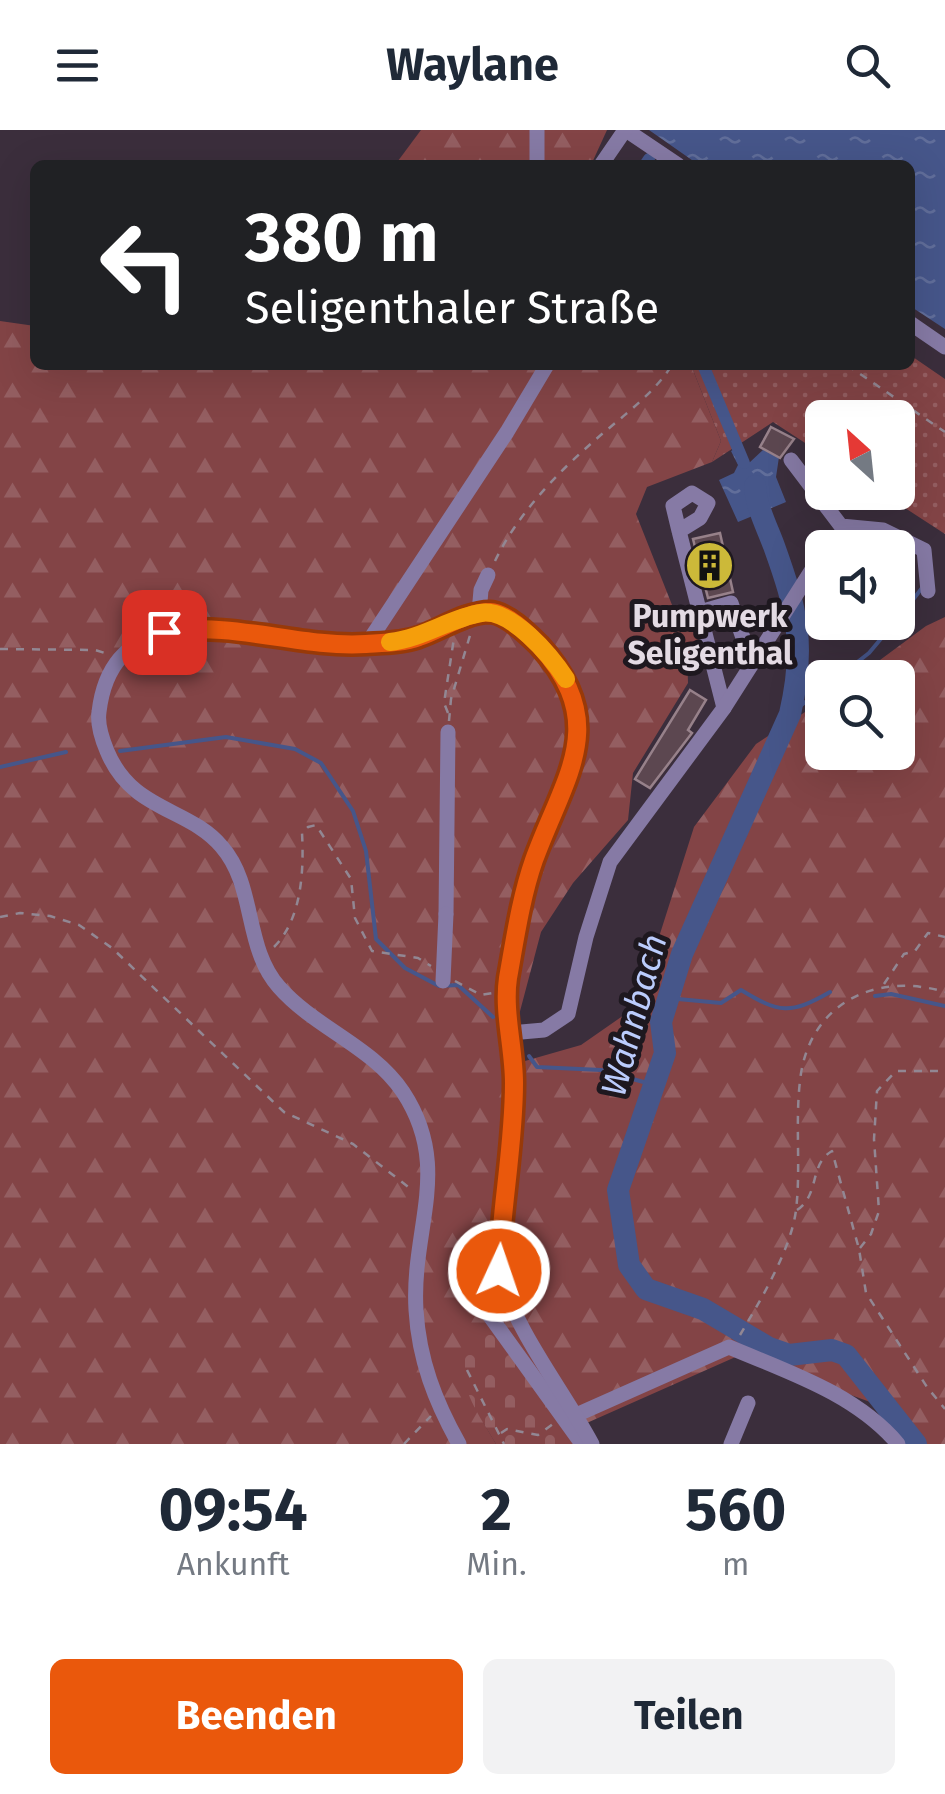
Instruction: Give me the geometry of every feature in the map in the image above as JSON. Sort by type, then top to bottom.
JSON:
[{"type":"street","points":[[536,160],[537,130]]},
{"type":"street","points":[[605,160],[626,130],[671,160]]},
{"type":"street","points":[[915,327],[945,347]]},
{"type":"street","points":[[367,644],[543,370]]},
{"type":"street","points":[[791,460],[841,526],[883,530],[924,550],[928,591]]},
{"type":"street","points":[[838,530],[841,526]]},
{"type":"street","points":[[679,531],[724,708]]},
{"type":"street","points":[[479,613],[488,576]]},
{"type":"street","points":[[510,1033],[544,1030],[568,1014],[586,937],[610,862],[724,708],[805,580]]},
{"type":"street","points":[[700,612],[731,603],[752,664]]},
{"type":"street","points":[[460,1444],[438,1407],[422,1359],[416,1308],[417,1253],[430,1164],[423,1129],[401,1090],[374,1059],[305,1011],[280,988],[262,959],[243,889],[220,843],[156,806],[116,771],[110,759],[98,718],[104,688],[118,658],[164,632],[191,628],[246,630],[340,644],[367,644],[414,639],[479,613],[495,612],[554,662],[572,690],[580,725],[572,766],[533,864],[507,984],[512,1120],[499,1271],[524,1328],[592,1444]]},
{"type":"street","points":[[445,977],[448,732]]},
{"type":"street","points":[[482,1306],[582,1444]]},
{"type":"street","points":[[576,1415],[729,1347],[833,1393],[880,1423],[898,1444]]},
{"type":"street","points":[[731,1444],[748,1404]]},
{"type":"path","points":[[488,576],[519,522],[556,476],[632,410],[669,370]]},
{"type":"path","points":[[853,370],[945,432]]},
{"type":"path","points":[[448,732],[464,648],[479,613]]},
{"type":"path","points":[[450,714],[444,704],[457,622]]},
{"type":"path","points":[[0,649],[96,650],[118,658]]},
{"type":"path","points":[[262,959],[280,942],[290,924],[298,902],[302,833],[308,826],[316,825],[351,880],[355,918],[372,951],[418,958],[481,995],[496,992],[507,984]]},
{"type":"path","points":[[0,917],[50,916],[78,925],[112,948],[284,1112],[353,1144],[425,1200]]},
{"type":"path","points":[[883,985],[904,954],[915,950],[928,933],[945,937]]},
{"type":"path","points":[[736,1342],[790,1236],[796,1211],[800,1080],[804,1058],[824,1021],[846,1001],[883,985],[945,992]]},
{"type":"path","points":[[859,1249],[872,1234],[879,1211],[874,1140],[878,1091],[896,1070],[945,1071]]},
{"type":"path","points":[[796,1211],[814,1190],[823,1156],[832,1151],[859,1249],[866,1292],[945,1409]]},
{"type":"path","points":[[467,1370],[504,1444]]},
{"type":"path","points":[[404,1444],[438,1407]]},
{"type":"path","points":[[500,1433],[507,1430],[538,1435],[554,1423]]},
{"type":"green space","points":[[421,130],[607,130],[593,160],[399,160]]},
{"type":"green space","points":[[0,321],[30,325],[30,370],[693,370],[721,441],[712,462],[647,487],[636,514],[676,615],[689,623],[700,641],[687,655],[688,683],[633,773],[628,820],[573,883],[541,932],[519,1015],[518,1063],[581,1045],[637,1006],[694,827],[756,744],[805,712],[805,770],[915,770],[915,660],[880,660],[945,617],[945,1444],[908,1444],[873,1403],[740,1355],[580,1426],[483,1422],[496,1444],[0,1444]]},
{"type":"green space","points":[[915,358],[945,379],[945,534],[908,510],[915,510],[915,400],[805,400],[805,443],[773,422],[712,462],[721,441],[693,370],[915,370]]},
{"type":"green space","points":[[510,1301],[589,1444],[496,1444],[476,1410],[465,1385],[466,1348]]},
{"type":"water","points":[[649,130],[945,130],[945,329],[915,309],[915,160],[692,160]]},
{"type":"water","points":[[741,446],[749,463],[764,449],[779,457],[776,477],[786,502],[738,522],[719,480],[734,473],[738,465],[731,451]]},
{"type":"building","points":[[771,427],[794,439],[780,458],[760,447]]},
{"type":"building","name":"Pumpwerk Seligenthal","points":[[720,533],[733,592],[708,598],[693,539]]},
{"type":"building","points":[[690,690],[706,700],[688,730],[692,733],[650,788],[635,779]]},
{"type":"waterway","points":[[705,370],[744,463]]},
{"type":"waterway","name":"Wahnbach","points":[[755,486],[797,628],[795,690],[790,714],[682,954],[661,1022],[665,1053],[618,1190],[629,1265],[646,1289],[703,1309],[769,1348],[789,1355],[832,1350],[846,1355],[916,1444]]},
{"type":"waterway","points":[[915,597],[922,588]]},
{"type":"waterway","points":[[860,660],[880,640]]},
{"type":"waterway","points":[[790,714],[805,702]]},
{"type":"waterway","points":[[120,751],[226,737],[295,749],[321,763],[353,811],[366,851],[376,939],[405,968],[439,986],[458,985],[493,1017]]},
{"type":"waterway","points":[[0,767],[66,752]]},
{"type":"waterway","points":[[667,998],[721,1003],[741,990],[775,1007],[794,1008],[830,992]]},
{"type":"waterway","points":[[875,996],[891,994],[945,1006]]},
{"type":"waterway","points":[[529,1056],[537,1067],[601,1070],[654,1085]]},
{"type":"slow traffic","points":[[390,642],[414,639],[479,613],[495,612],[534,640],[566,679]]},
{"type":"place","name":"Pumpwerk Seligenthal","points":[[710,566]]},
{"type":"route","points":[[164,632],[191,628],[246,630],[340,644],[367,644],[414,639],[479,613],[495,612],[534,640],[572,690],[580,725],[572,766],[533,864],[507,984],[514,1082],[499,1271]]}]
